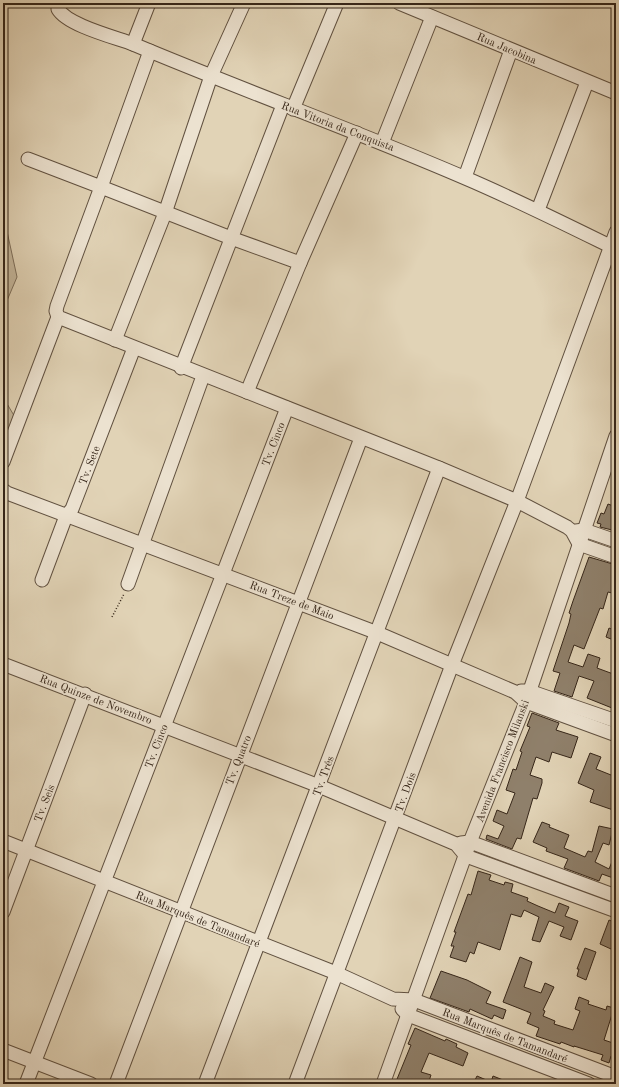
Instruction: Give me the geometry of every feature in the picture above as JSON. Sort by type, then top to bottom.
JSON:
[{"type":"street","points":[[133,44],[149,3]]},
{"type":"street","points":[[115,340],[165,213],[211,76],[244,3]]},
{"type":"street","points":[[181,368],[231,238],[288,107],[337,3]]},
{"type":"street","name":"Rua Jacobina","points":[[399,3],[616,94]]},
{"type":"street","name":"Rua Vitoria da Conquista","points":[[59,6],[60,14],[77,23],[465,177],[520,204],[538,210],[613,248]]},
{"type":"street","points":[[382,143],[432,17]]},
{"type":"street","points":[[465,177],[511,50]]},
{"type":"street","points":[[3,462],[58,318],[57,306],[150,51]]},
{"type":"street","points":[[538,210],[587,82]]},
{"type":"street","points":[[247,392],[300,262],[356,133]]},
{"type":"street","points":[[28,159],[231,238],[300,262]]},
{"type":"street","name":"Tv. Dois","points":[[295,1084],[452,665],[518,501],[613,248],[616,232]]},
{"type":"street","points":[[58,318],[181,368],[247,392],[440,468],[518,501],[578,531],[616,541]]},
{"type":"street","name":"Tv. Sete","points":[[42,580],[66,516],[72,509],[134,348]]},
{"type":"street","points":[[128,584],[203,376]]},
{"type":"street","name":"Tv. Cinco","points":[[26,1084],[287,408]]},
{"type":"street","name":"Tv. Quatro","points":[[116,1084],[361,438]]},
{"type":"street","name":"Avenida Francisco Milanski","points":[[383,1084],[470,842],[528,696],[579,544],[578,531],[615,440]]},
{"type":"street","name":"Tv. Três","points":[[205,1084],[320,786],[376,632],[440,468]]},
{"type":"street","name":"Rua Treze de Maio","points":[[3,490],[6,493],[66,516],[143,543],[299,604],[376,632],[515,692],[616,721]]},
{"type":"street","points":[[579,544],[616,557]]},
{"type":"street","name":"Rua Quinze de Novembro","points":[[4,669],[85,694],[320,786],[396,817],[456,844],[466,856]]},
{"type":"street","name":"Tv. Seis","points":[[3,912],[85,694]]},
{"type":"street","name":"Rua Treze de Maio","points":[[528,696],[616,735]]},
{"type":"street","name":"Rua Marquês de Tamandaré","points":[[3,841],[180,913],[336,973],[393,999],[414,1000],[616,1077]]},
{"type":"street","points":[[456,844],[470,842],[616,896]]},
{"type":"street","points":[[466,856],[616,911]]},
{"type":"street","name":"Rua Marquês de Tamandaré","points":[[393,999],[408,1015],[589,1084]]},
{"type":"street","points":[[3,1050],[91,1084]]},
{"type":"path","points":[[112,617],[128,584]]},
{"type":"shaded area","points":[[3,213],[17,277],[3,310]]},
{"type":"shaded area","points":[[3,397],[22,429],[3,478]]},
{"type":"building","points":[[608,504],[616,507],[616,531],[600,527],[601,524],[597,523],[601,513],[604,514]]},
{"type":"building","points":[[589,557],[616,565],[616,594],[608,592],[603,609],[600,608],[584,649],[574,645],[568,662],[583,667],[588,654],[600,658],[597,668],[616,675],[616,698],[612,708],[587,698],[594,681],[579,676],[572,697],[554,691],[560,673],[553,671],[569,623],[571,614],[569,613]]},
{"type":"building","points":[[609,628],[616,631],[616,641],[606,637]]},
{"type":"building","points":[[532,713],[559,723],[556,730],[578,737],[571,758],[552,752],[549,762],[536,757],[530,775],[542,779],[542,783],[537,799],[533,798],[521,839],[517,838],[512,849],[486,839],[487,835],[498,839],[504,826],[493,821],[497,810],[507,814],[515,793],[506,790],[513,769],[516,770],[522,752],[520,751],[530,727],[527,726]]},
{"type":"building","points":[[590,753],[601,757],[596,769],[616,777],[616,811],[590,802],[594,790],[578,783]]},
{"type":"building","points":[[542,822],[550,825],[549,827],[569,835],[564,848],[585,857],[588,851],[592,852],[599,826],[613,829],[609,845],[603,843],[595,862],[609,869],[616,852],[616,879],[602,874],[599,881],[564,868],[568,859],[546,851],[547,848],[533,842]]},
{"type":"building","points":[[478,871],[491,875],[489,880],[504,885],[505,882],[513,884],[511,892],[528,898],[527,901],[555,913],[559,903],[569,907],[565,916],[578,921],[571,940],[560,936],[564,927],[549,921],[540,942],[532,940],[539,917],[524,910],[521,917],[511,914],[500,950],[478,942],[474,954],[470,952],[466,962],[450,957],[454,946],[451,946],[456,932],[454,932],[468,894],[471,895]]},
{"type":"building","points":[[609,920],[616,923],[616,937],[611,949],[600,944]]},
{"type":"building","points":[[585,948],[596,952],[586,980],[577,976],[579,969],[577,969]]},
{"type":"building","points":[[520,957],[532,962],[524,987],[541,993],[545,983],[554,987],[543,1010],[545,1011],[543,1016],[555,1021],[554,1024],[573,1030],[580,1011],[575,1009],[579,997],[589,1001],[588,1004],[606,1010],[607,1006],[614,1008],[604,1040],[616,1044],[616,1058],[611,1056],[609,1063],[601,1060],[603,1055],[536,1036],[539,1028],[527,1023],[531,1013],[503,1002]]},
{"type":"building","points":[[441,971],[467,980],[491,992],[486,1003],[506,1010],[503,1019],[494,1015],[492,1019],[470,1009],[469,1012],[430,998]]},
{"type":"building","points":[[415,1028],[445,1041],[446,1039],[457,1044],[456,1047],[468,1053],[463,1066],[429,1053],[421,1072],[431,1075],[428,1084],[395,1084],[411,1045],[408,1044]]},
{"type":"building","points":[[477,1076],[491,1082],[493,1076],[513,1084],[473,1084]]}]
